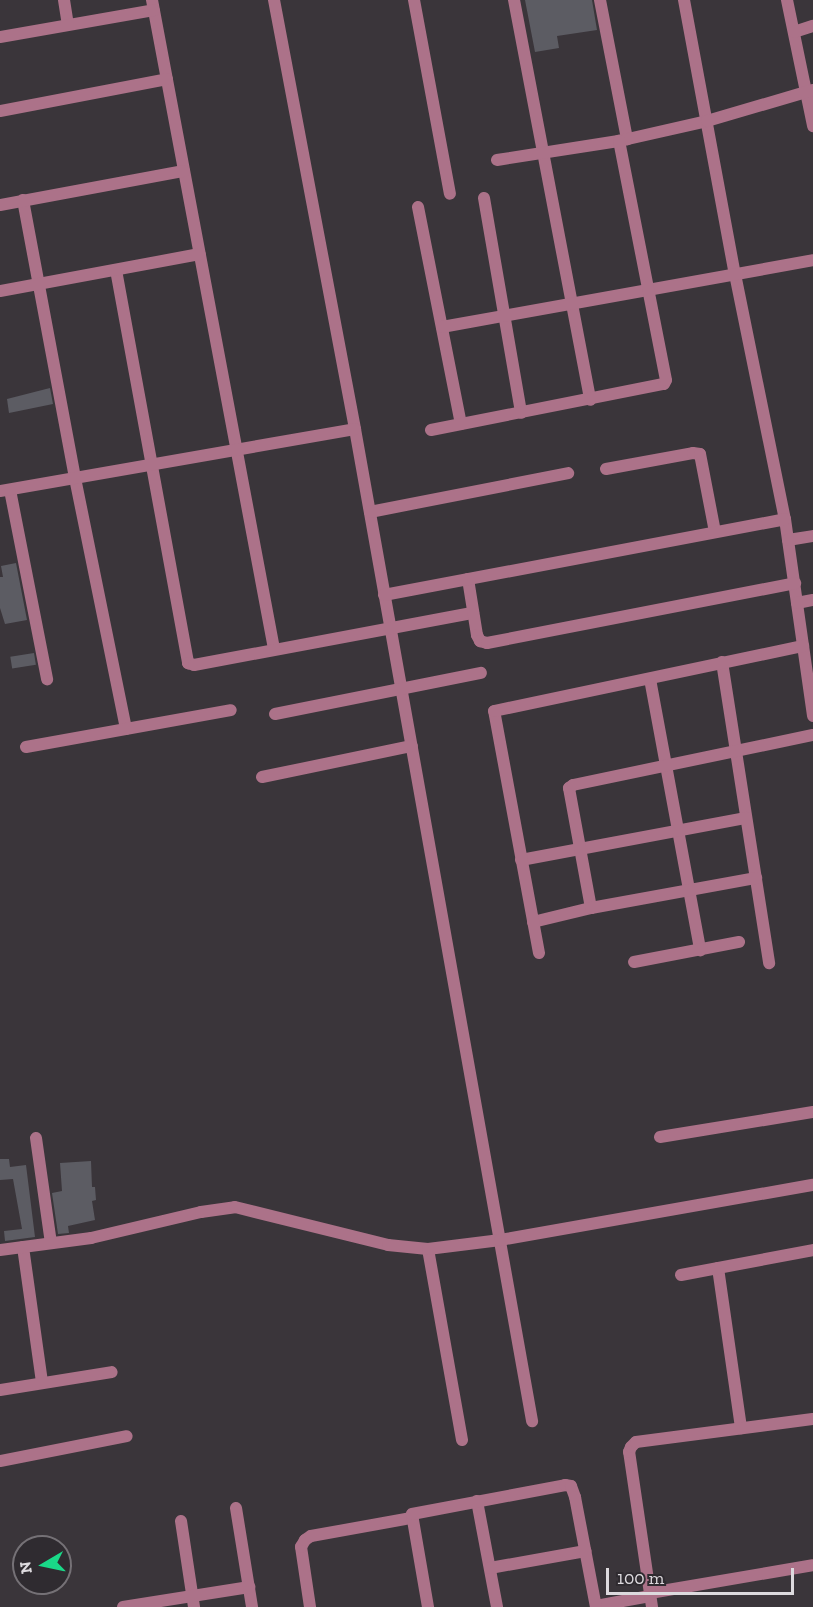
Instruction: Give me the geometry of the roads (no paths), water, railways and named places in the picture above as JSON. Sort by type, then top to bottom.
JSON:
[{"type":"street","points":[[64,0],[69,25]]},
{"type":"street","points":[[274,0],[355,429],[532,1421]]},
{"type":"street","points":[[414,0],[450,194]]},
{"type":"street","points":[[513,0],[590,400]]},
{"type":"street","points":[[431,430],[658,386],[666,380],[648,290],[600,0]]},
{"type":"street","points":[[684,0],[735,274],[785,519],[803,646],[810,679],[813,716]]},
{"type":"street","points":[[787,0],[809,91],[813,126]]},
{"type":"street","points":[[0,36],[69,25],[153,5],[274,649]]},
{"type":"street","points":[[794,32],[813,26]]},
{"type":"street","points":[[0,111],[167,79]]},
{"type":"street","points":[[497,160],[623,140],[707,120],[809,91]]},
{"type":"street","points":[[0,205],[184,171]]},
{"type":"street","points":[[484,198],[521,413]]},
{"type":"street","points":[[23,200],[75,478],[126,729]]},
{"type":"street","points":[[418,207],[461,424]]},
{"type":"street","points":[[0,291],[200,254]]},
{"type":"street","points":[[442,327],[813,260]]},
{"type":"street","points":[[116,270],[188,663],[194,665],[473,613]]},
{"type":"street","points":[[47,679],[5,490],[355,429]]},
{"type":"street","points":[[606,470],[693,453],[700,454],[715,532]]},
{"type":"street","points":[[370,512],[568,473]]},
{"type":"street","points":[[384,595],[785,519]]},
{"type":"street","points":[[788,540],[813,536]]},
{"type":"street","points":[[468,579],[477,635],[480,641],[487,643],[795,583]]},
{"type":"street","points":[[797,603],[813,600]]},
{"type":"street","points":[[539,953],[494,711],[803,646]]},
{"type":"street","points":[[722,662],[769,963]]},
{"type":"street","points":[[275,714],[481,673]]},
{"type":"street","points":[[650,679],[700,950]]},
{"type":"street","points":[[26,747],[231,710]]},
{"type":"street","points":[[591,908],[569,788],[573,784],[813,735]]},
{"type":"street","points":[[262,777],[412,746]]},
{"type":"street","points":[[521,860],[746,818]]},
{"type":"street","points":[[533,922],[591,908],[756,878]]},
{"type":"street","points":[[634,962],[739,942]]},
{"type":"street","points":[[660,1137],[813,1112]]},
{"type":"street","points":[[36,1138],[51,1243]]},
{"type":"street","points":[[0,1250],[91,1238],[201,1212],[235,1207],[388,1245],[428,1250],[500,1240],[813,1185]]},
{"type":"street","points":[[23,1246],[42,1383]]},
{"type":"street","points":[[428,1250],[462,1440]]},
{"type":"street","points":[[681,1275],[813,1250]]},
{"type":"street","points":[[718,1268],[741,1428]]},
{"type":"street","points":[[0,1390],[112,1372]]},
{"type":"street","points":[[651,1599],[629,1452],[636,1442],[813,1419]]},
{"type":"street","points":[[0,1461],[127,1436]]},
{"type":"street","points":[[310,1607],[301,1547],[311,1536],[411,1518],[415,1513],[477,1501],[571,1486],[596,1606],[651,1599],[813,1565]]},
{"type":"street","points":[[477,1501],[497,1607]]},
{"type":"street","points":[[236,1508],[252,1607]]},
{"type":"street","points":[[411,1518],[428,1607]]},
{"type":"street","points":[[181,1521],[193,1602]]},
{"type":"street","points":[[490,1568],[585,1551]]},
{"type":"street","points":[[123,1607],[193,1602],[249,1587]]}]
